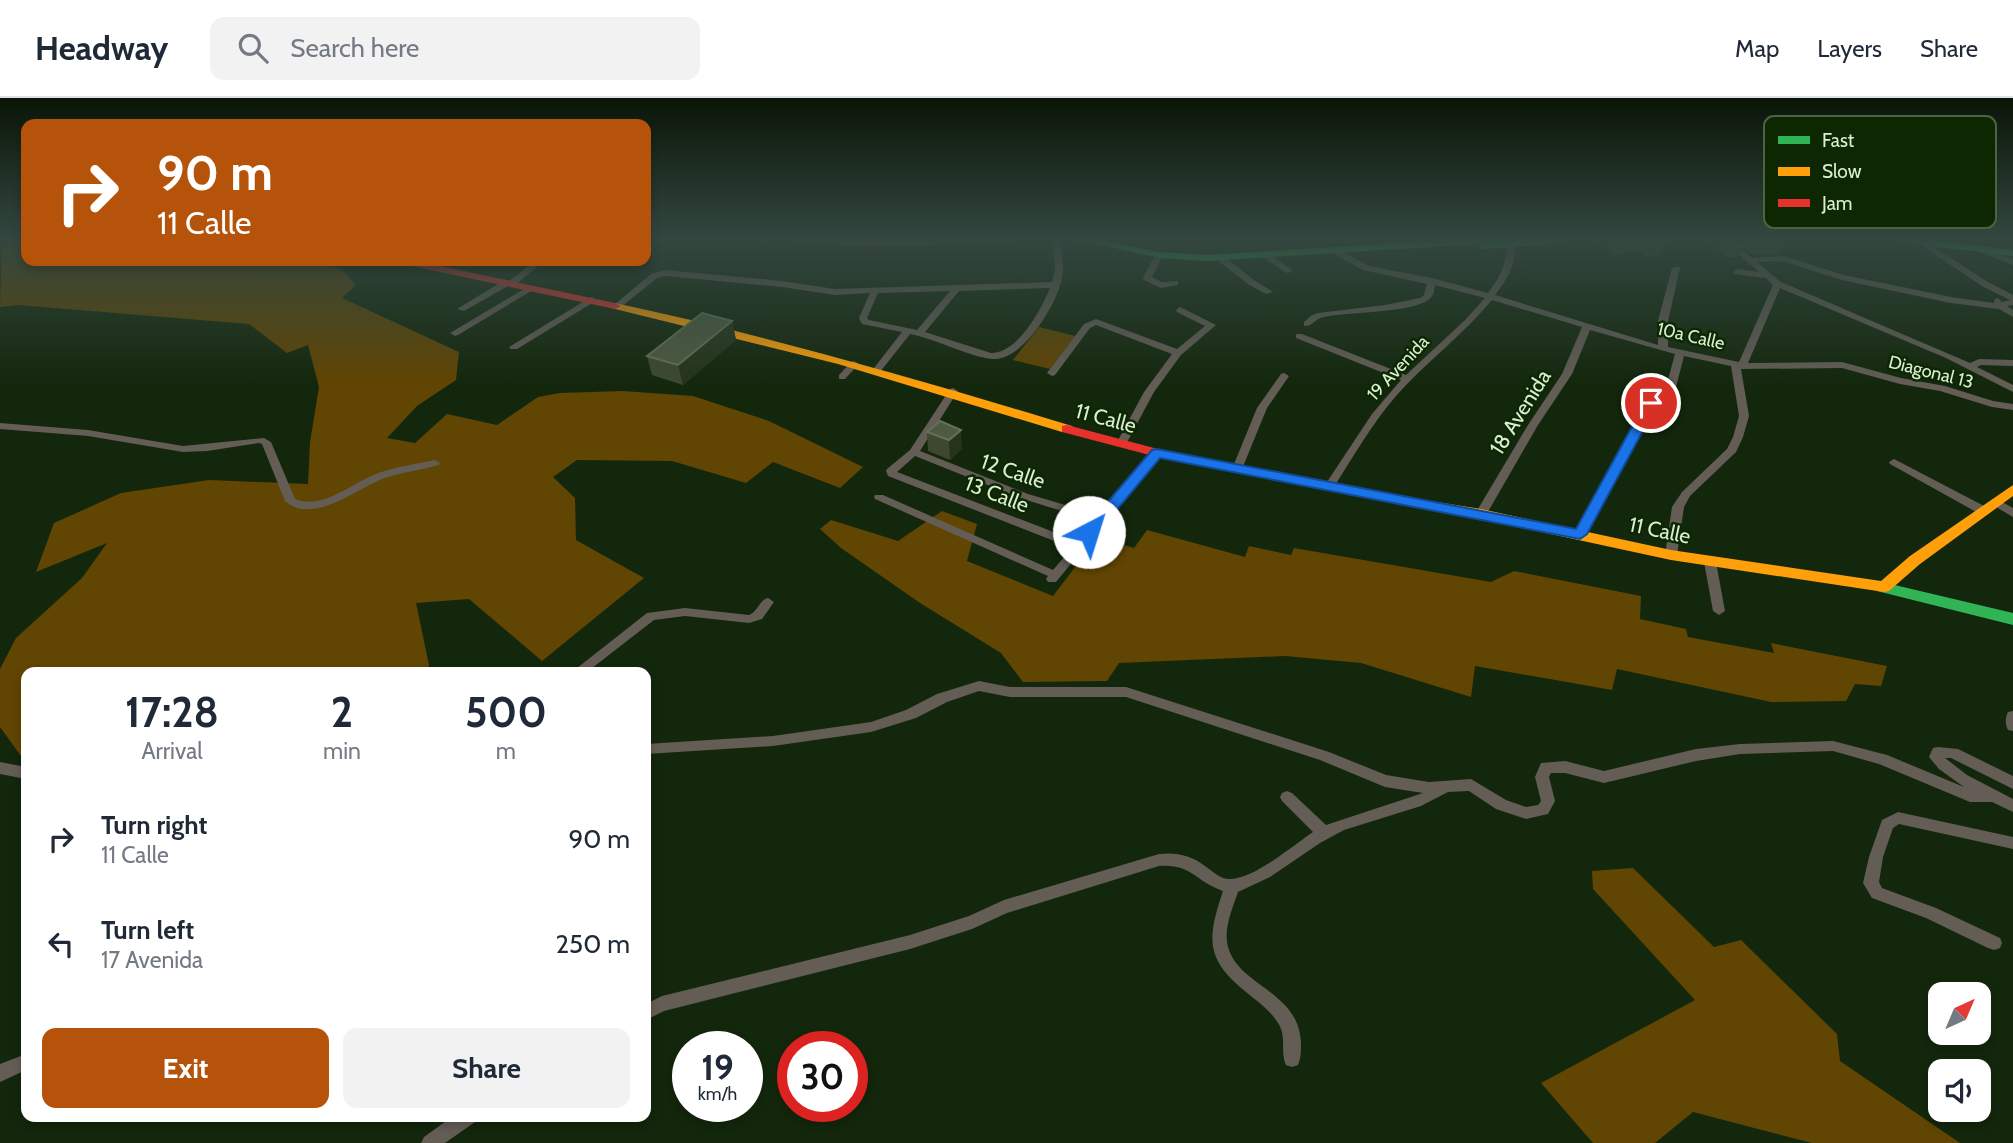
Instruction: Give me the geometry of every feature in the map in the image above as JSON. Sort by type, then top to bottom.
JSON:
[{"type":"street","points":[[461,309],[498,289]]},
{"type":"street","points":[[455,333],[531,289]]},
{"type":"street","name":"11 Calle","points":[[536,289],[618,305],[854,363],[1157,453],[1328,488],[1481,514],[1671,555],[1884,587],[2013,619]]},
{"type":"street","points":[[618,305],[639,289]]},
{"type":"street","points":[[812,289],[832,292],[962,289]]},
{"type":"street","points":[[877,370],[956,289]]},
{"type":"street","points":[[875,291],[863,321],[913,332],[990,356],[1002,356],[1017,344],[1043,313],[1053,289]]},
{"type":"street","points":[[1264,289],[1269,292]]},
{"type":"street","points":[[1307,324],[1315,317],[1362,309],[1386,309],[1423,300],[1428,296],[1430,289]]},
{"type":"street","name":"10a Calle","points":[[1461,289],[1663,349],[1739,365],[1842,365]]},
{"type":"street","name":"19 Avenida","points":[[1328,488],[1377,413],[1406,378],[1492,297],[1497,289]]},
{"type":"street","points":[[1663,349],[1663,321],[1671,289]]},
{"type":"street","points":[[1671,555],[1678,507],[1686,494],[1732,450],[1738,437],[1744,416],[1739,365],[1776,289]]},
{"type":"street","points":[[1793,289],[1975,364],[1992,380],[2013,389]]},
{"type":"street","points":[[1893,289],[1999,306],[2013,314]]},
{"type":"street","points":[[1988,289],[1999,306]]},
{"type":"street","points":[[1993,289],[2013,300]]},
{"type":"street","points":[[514,347],[591,300]]},
{"type":"street","points":[[1999,306],[2013,300]]},
{"type":"street","points":[[1121,444],[1149,392],[1178,353],[1211,325],[1180,310]]},
{"type":"street","points":[[1052,373],[1087,326],[1096,322],[1178,353]]},
{"type":"street","name":"18 Avenida","points":[[1481,514],[1533,425],[1567,374],[1587,327]]},
{"type":"street","points":[[1299,336],[1406,378]]},
{"type":"street","points":[[1671,387],[1680,353]]},
{"type":"street","points":[[842,377],[854,363]]},
{"type":"street","points":[[1975,364],[2013,363]]},
{"type":"street","name":"Diagonal 13","points":[[1842,365],[2013,407]]},
{"type":"street","points":[[1237,469],[1262,408],[1284,376]]},
{"type":"street","points":[[914,452],[953,391]]},
{"type":"street","points":[[1580,534],[1651,403]]},
{"type":"street","points":[[0,426],[88,433],[183,449],[260,440],[266,442],[290,501],[304,506],[328,501],[384,475],[435,463]]},
{"type":"street","name":"13 Calle","points":[[914,452],[891,471],[902,479],[1078,546]]},
{"type":"street","name":"12 Calle","points":[[914,452],[1024,496],[1101,519]]},
{"type":"street","points":[[878,497],[987,543],[1053,578],[1157,453]]},
{"type":"street","points":[[1894,462],[1989,506],[2013,513]]},
{"type":"street","points":[[1884,587],[2013,489]]},
{"type":"street","points":[[1710,562],[1719,611]]},
{"type":"street","points":[[584,667],[651,615],[685,612],[749,619],[758,615],[768,602]]},
{"type":"street","points":[[651,749],[773,741],[871,727],[979,686],[1010,692],[1126,692],[1324,756],[1385,781],[1429,788],[1471,785],[1502,805],[1526,813],[1543,810],[1548,801],[1542,777],[1546,767],[1565,768],[1604,777],[1696,755],[1740,749],[1833,746],[1882,760],[1970,796],[1994,796]]},
{"type":"street","points":[[2013,716],[2013,726]]},
{"type":"street","points":[[651,756],[677,747]]},
{"type":"street","points":[[2013,783],[1953,753],[1938,752],[1936,757],[1941,764],[2013,806]]},
{"type":"street","points":[[0,768],[21,773]]},
{"type":"street","points":[[651,1010],[662,1004],[910,942],[972,922],[1004,907],[1158,860],[1173,858],[1188,861],[1219,882],[1232,886],[1250,881],[1324,833],[1356,818],[1427,799],[1447,786]]},
{"type":"street","points":[[1286,797],[1324,833]]},
{"type":"street","points":[[1994,943],[1931,913],[1877,893],[1871,883],[1876,856],[1888,824],[1898,818],[2013,843]]},
{"type":"street","points":[[1232,886],[1220,925],[1220,948],[1236,973],[1285,1019],[1291,1031],[1292,1059]]},
{"type":"street","points":[[0,1073],[21,1064]]},
{"type":"street","points":[[430,1143],[460,1122]]},
{"type":"shaded area","points":[[1,289],[352,289],[342,298],[459,352],[456,380],[417,406],[387,438],[415,443],[447,414],[497,425],[538,397],[560,393],[623,391],[693,396],[769,421],[863,467],[840,488],[773,462],[746,483],[672,461],[577,460],[553,477],[575,498],[576,540],[644,578],[542,661],[469,599],[416,603],[428,667],[21,667],[21,756],[0,727],[0,669],[16,638],[82,578],[107,543],[36,572],[54,523],[121,493],[209,480],[308,484],[310,442],[319,387],[308,345],[287,353],[249,324],[18,305],[0,307]]},
{"type":"shaded area","points":[[1039,327],[1075,336],[1050,369],[1013,360]]},
{"type":"shaded area","points":[[942,511],[977,524],[967,561],[1053,596],[1098,537],[1134,548],[1147,530],[1245,557],[1249,546],[1291,555],[1294,548],[1491,582],[1514,571],[1641,596],[1640,619],[1686,629],[1688,637],[1774,653],[1771,643],[1887,666],[1881,686],[1855,684],[1846,701],[1771,702],[1617,669],[1612,690],[1475,666],[1471,697],[1361,663],[1285,656],[1119,663],[1107,681],[1023,682],[1001,653],[920,603],[841,548],[820,529],[831,520],[898,541]]},
{"type":"shaded area","points":[[1633,868],[1714,947],[1741,940],[1837,1034],[1840,1061],[1960,1143],[1812,1143],[1693,1112],[1655,1143],[1593,1143],[1541,1083],[1695,1000],[1593,889],[1592,871]]},
{"type":"building","points":[[702,313],[732,321],[678,365],[647,356]]},
{"type":"building","points":[[940,421],[961,430],[949,440],[927,432]]},
{"type":"traffic: fast","points":[[1882,587],[2013,619]]},
{"type":"traffic: slow","points":[[615,306],[842,362],[1067,429]]},
{"type":"traffic: slow","points":[[1884,587],[1915,560],[2013,489]]},
{"type":"traffic: slow","points":[[1380,497],[1481,514],[1671,555],[1882,587]]},
{"type":"traffic: jam","points":[[533,289],[615,306]]},
{"type":"traffic: jam","points":[[1067,429],[1157,453],[1380,497]]},
{"type":"route","points":[[1089,532],[1157,453],[1328,488],[1580,534],[1651,403]]}]
